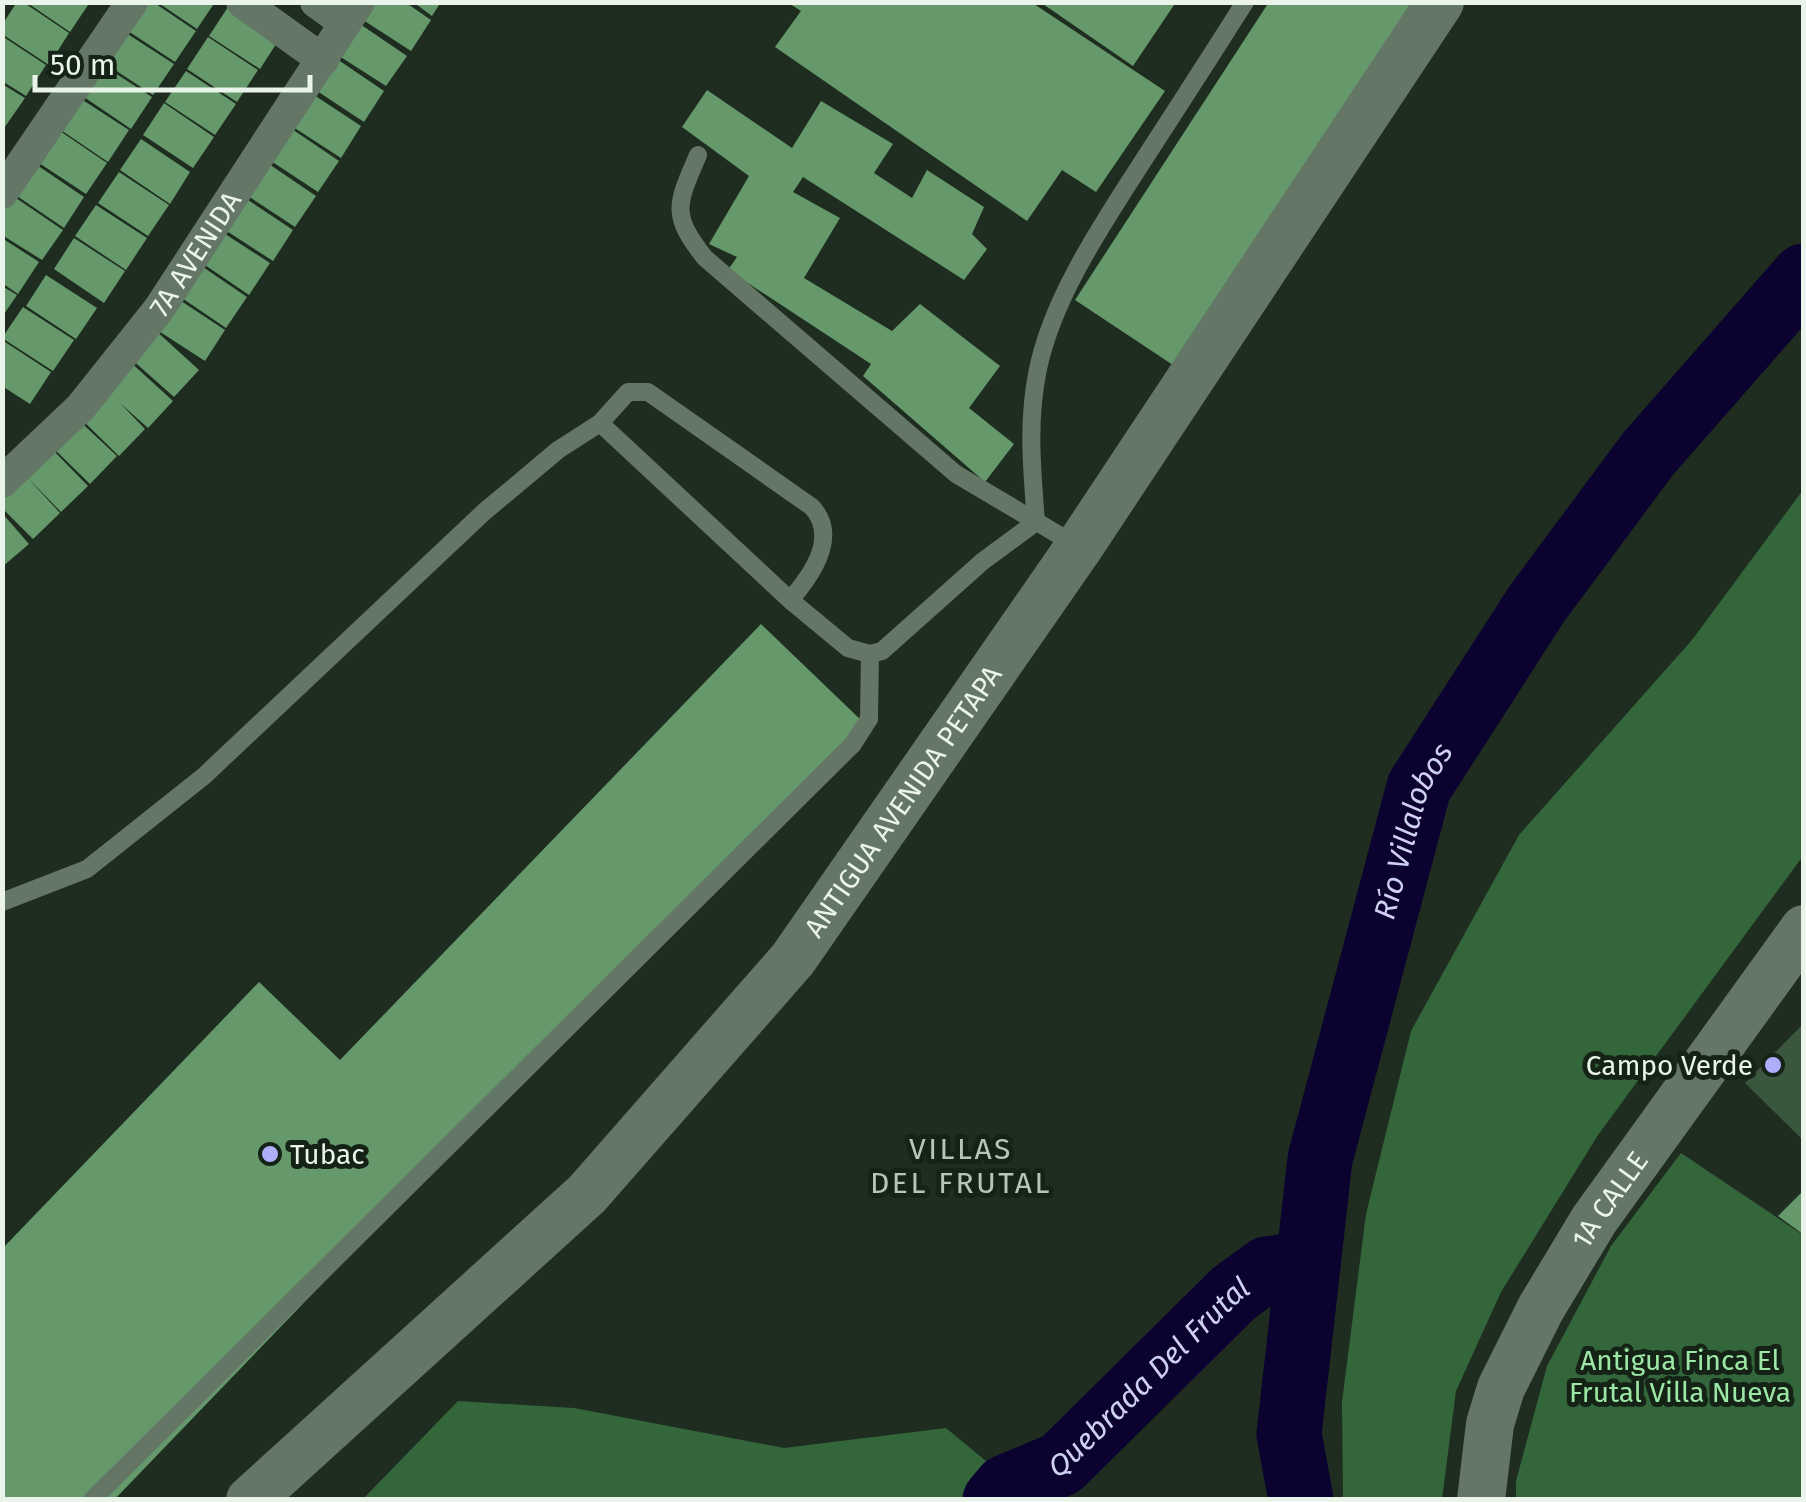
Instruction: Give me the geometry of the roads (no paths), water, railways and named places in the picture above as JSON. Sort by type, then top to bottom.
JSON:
[{"type":"main road","name":"ANTIGUA AVENIDA PETAPA","points":[[250,1500],[587,1194],[780,974],[1079,547],[1440,2]]},
{"type":"main road","name":"1A CALLE","points":[[1480,1500],[1490,1424],[1502,1388],[1541,1308],[1594,1220],[1804,929]]},
{"type":"street","points":[[2,193],[132,2]]},
{"type":"street","points":[[242,2],[323,60]]},
{"type":"street","points":[[316,2],[352,13]]},
{"type":"street","name":"7A AVENIDA","points":[[2,482],[81,407],[159,309],[352,13]]},
{"type":"lane","points":[[1036,522],[1029,430],[1038,364],[1053,326],[1073,277],[1102,225],[1245,2]]},
{"type":"lane","points":[[698,156],[680,199],[683,230],[704,258],[956,474],[1079,547]]},
{"type":"lane","points":[[2,902],[86,869],[204,776],[484,512],[558,450],[600,423],[628,392],[648,392],[820,516],[824,531],[819,558],[790,600]]},
{"type":"lane","points":[[600,423],[790,600],[848,648],[870,654],[882,650],[983,561],[1036,522]]},
{"type":"lane","points":[[92,1500],[853,744],[869,718],[870,654]]},
{"type":"waterway","name":"Río Villalobos","points":[[1301,1500],[1289,1434],[1320,1159],[1419,787],[1536,605],[1648,454],[1804,276]]},
{"type":"waterway","name":"Quebrada Del Frutal","points":[[995,1500],[1006,1487],[1061,1464],[1234,1293],[1267,1269],[1307,1263]]},
{"type":"place","name":"Campo Verde","points":[[1773,1065]]},
{"type":"place","name":"Tubac","points":[[270,1154]]},
{"type":"district","name":"VILLAS DEL FRUTAL","points":[[961,1166]]},
{"type":"park label","name":"Antigua Finca El Frutal Villa Nueva","points":[[1680,1376]]}]
